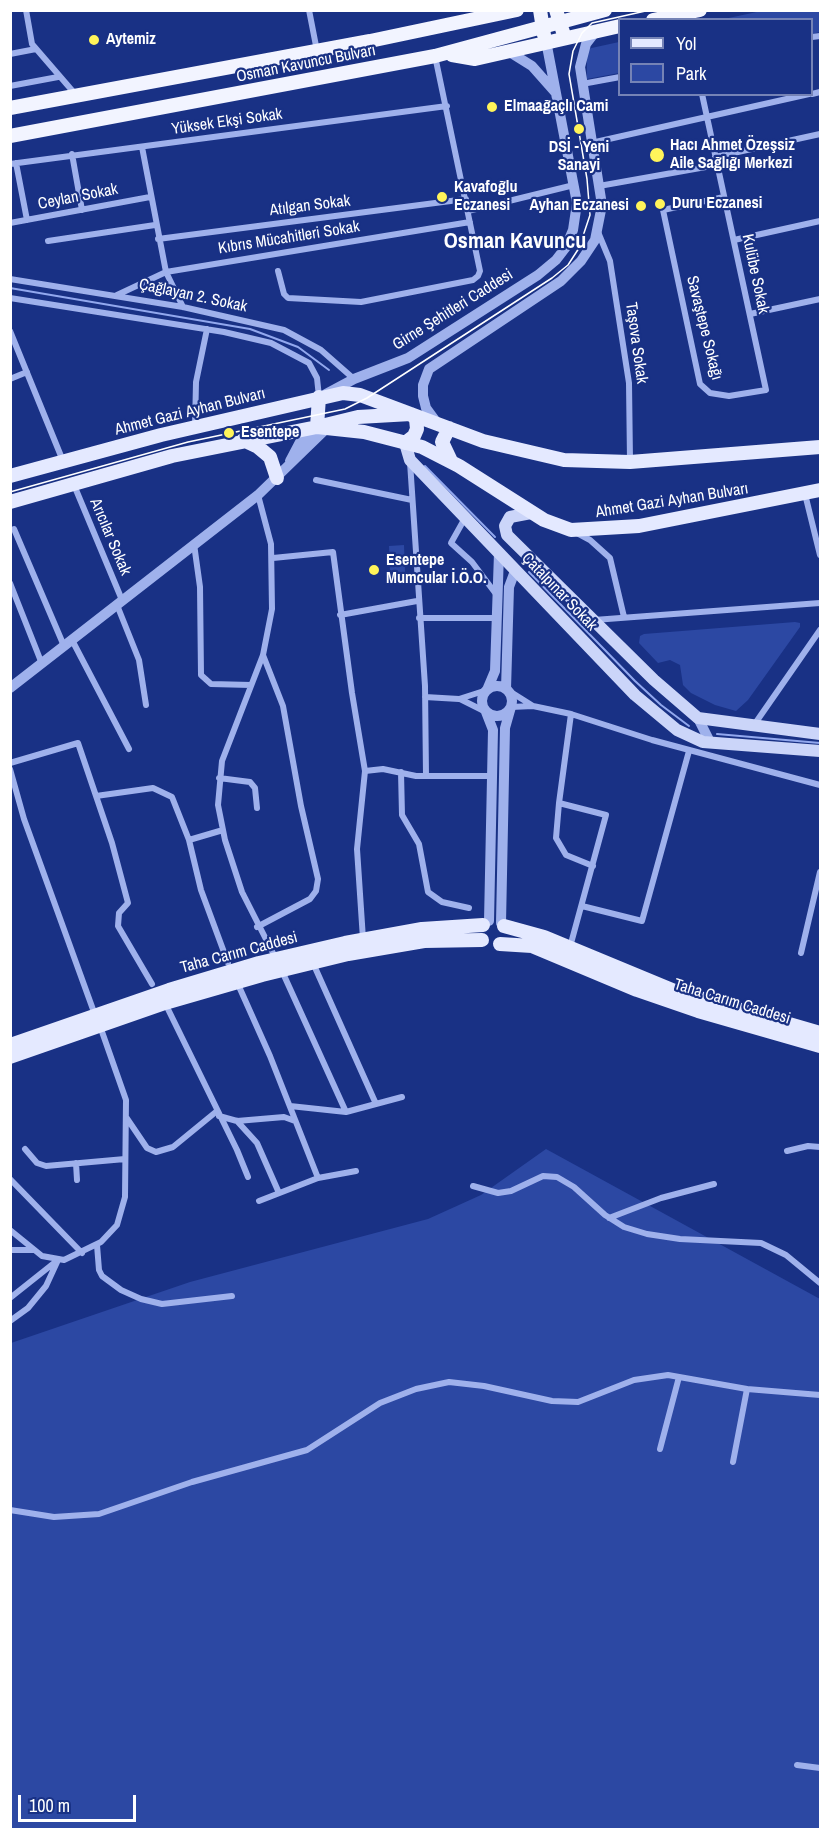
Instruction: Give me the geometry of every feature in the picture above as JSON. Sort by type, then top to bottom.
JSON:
[{"type":"highway","points":[[540,10],[544,34]]},
{"type":"highway","points":[[440,55],[475,59],[508,51],[560,24],[605,10]]},
{"type":"highway","points":[[662,18],[700,10]]},
{"type":"highway","name":"Osman Kavuncu Bulvarı","points":[[10,108],[317,51],[484,13],[509,11]]},
{"type":"highway","points":[[560,24],[597,30],[618,26]]},
{"type":"highway","name":"Osman Kavuncu Bulvarı","points":[[10,136],[544,34]]},
{"type":"main road","name":"Ahmet Gazi Ayhan Bulvarı","points":[[10,476],[195,427],[319,397],[351,393],[483,441],[564,460],[630,462],[820,447]]},
{"type":"main road","points":[[319,397],[322,428],[358,417],[411,414],[416,419],[417,429],[414,436],[405,443]]},
{"type":"main road","points":[[443,426],[442,442],[452,462]]},
{"type":"main road","name":"Ahmet Gazi Ayhan Bulvarı","points":[[10,502],[155,460],[243,440],[322,428],[364,432],[422,447],[452,462],[531,513],[556,526],[572,530],[639,526],[820,490]]},
{"type":"main road","points":[[243,440],[258,447],[270,457],[280,475]]},
{"type":"main road","name":"Çatalpınar Sokak","points":[[405,443],[410,460],[515,571],[648,707],[683,734],[710,742],[820,751]]},
{"type":"main road","name":"Çatalpınar Sokak","points":[[531,513],[510,517],[505,526],[507,535],[593,620],[698,718]]},
{"type":"main road","points":[[698,718],[820,734]]},
{"type":"main road","points":[[482,940],[480,932],[494,924],[505,938],[500,944]]},
{"type":"main road","name":"Taha Carım Caddesi","points":[[10,1057],[169,990],[279,965],[363,940],[422,929],[494,924],[522,930],[672,990],[820,1033]]},
{"type":"main road","name":"Taha Carım Caddesi","points":[[10,1045],[97,1020],[165,1004],[237,982],[279,965],[313,963],[424,941],[482,940],[492,946],[500,944],[532,946],[678,1004],[820,1046]]},
{"type":"street","points":[[26,10],[32,44],[58,77],[78,97]]},
{"type":"street","points":[[309,10],[317,51]]},
{"type":"street","name":"Girne Şehitleri Caddesi","points":[[443,426],[426,408],[423,396],[423,385],[429,369],[561,280],[586,255],[598,232],[601,214],[599,186],[580,67],[586,44],[597,30]]},
{"type":"street","name":"Girne Şehitleri Caddesi","points":[[319,397],[354,379],[408,358],[551,265],[566,246],[573,230],[577,203],[558,96],[544,34]]},
{"type":"street","points":[[10,54],[36,49]]},
{"type":"street","points":[[508,51],[542,74],[558,96]]},
{"type":"street","points":[[278,271],[284,294],[291,298],[361,302],[473,280],[480,271],[447,106],[440,55]]},
{"type":"street","points":[[10,86],[58,77]]},
{"type":"street","points":[[582,84],[618,77]]},
{"type":"street","name":"Kulübe Sokak","points":[[702,96],[766,390]]},
{"type":"street","points":[[591,143],[801,96]]},
{"type":"street","name":"Yüksek Ekşi Sokak","points":[[13,164],[72,154],[142,147],[447,106]]},
{"type":"street","points":[[715,157],[820,134]]},
{"type":"street","points":[[142,147],[155,225],[166,272],[183,307]]},
{"type":"street","points":[[72,154],[82,210]]},
{"type":"street","points":[[13,164],[27,220]]},
{"type":"street","points":[[599,186],[717,165]]},
{"type":"street","points":[[468,211],[574,185]]},
{"type":"street","name":"Ceylan Sokak","points":[[10,223],[150,197]]},
{"type":"street","name":"Savaştepe Sokağı","points":[[724,197],[663,210],[700,384],[710,393],[722,395],[766,390]]},
{"type":"street","name":"Atılgan Sokak","points":[[158,239],[466,200]]},
{"type":"street","points":[[734,240],[820,221]]},
{"type":"street","name":"Kıbrıs Mücahitleri Sokak","points":[[117,295],[166,272],[470,222]]},
{"type":"street","points":[[48,241],[155,225]]},
{"type":"street","name":"Taşova Sokak","points":[[598,232],[610,261],[629,383],[630,462]]},
{"type":"street","name":"Çağlayan 2. Sokak","points":[[10,279],[183,307],[284,330],[321,350],[354,379]]},
{"type":"street","name":"Çağlayan 2. Sokak","points":[[10,298],[207,329],[272,343],[309,363],[317,378],[319,397]]},
{"type":"street","points":[[750,314],[820,299]]},
{"type":"street","points":[[195,427],[196,382],[207,329]]},
{"type":"street","points":[[10,331],[63,462]]},
{"type":"street","points":[[10,379],[27,372]]},
{"type":"street","points":[[10,688],[258,495],[280,475],[300,442],[322,428]]},
{"type":"street","points":[[410,460],[424,697],[426,776]]},
{"type":"street","points":[[316,480],[412,500]]},
{"type":"street","name":"Arıcılar Sokak","points":[[74,483],[120,603],[139,660],[146,705]]},
{"type":"street","points":[[804,493],[820,555]]},
{"type":"street","points":[[258,495],[273,558],[273,609],[263,655],[226,749],[219,778],[218,805],[236,875],[257,927],[279,965],[346,1112]]},
{"type":"street","points":[[465,518],[451,543],[477,567],[497,596]]},
{"type":"street","points":[[14,529],[68,643],[129,749]]},
{"type":"street","points":[[572,530],[590,540],[610,558],[624,617]]},
{"type":"street","points":[[194,544],[200,587],[201,675],[211,684],[251,685]]},
{"type":"street","points":[[273,558],[333,552],[340,615],[365,771],[357,849],[363,940]]},
{"type":"street","points":[[494,924],[493,730],[482,703],[495,671],[499,553]]},
{"type":"street","points":[[494,924],[504,738],[512,697],[506,689],[509,587],[515,571]]},
{"type":"street","points":[[10,583],[42,664]]},
{"type":"street","points":[[340,615],[417,601]]},
{"type":"street","points":[[593,620],[820,603]]},
{"type":"street","points":[[419,618],[496,618]]},
{"type":"street","points":[[753,726],[820,630]]},
{"type":"street","points":[[257,927],[310,899],[316,891],[318,879],[301,806],[283,706],[263,655]]},
{"type":"street","points":[[424,697],[459,699],[497,686],[533,706]]},
{"type":"street","points":[[459,699],[500,716],[511,707],[533,706],[571,714],[689,751],[820,785]]},
{"type":"street","points":[[571,714],[556,838],[566,855],[593,866]]},
{"type":"street","points":[[698,718],[710,742],[713,757]]},
{"type":"street","points":[[10,763],[78,743],[112,843],[128,903],[119,913],[117,926],[152,984]]},
{"type":"street","points":[[582,906],[642,921],[689,751]]},
{"type":"street","points":[[10,769],[24,819],[126,1100],[125,1197],[117,1225],[111,1235],[97,1245],[82,1253],[58,1260],[37,1280],[10,1298]]},
{"type":"street","points":[[365,771],[383,769],[426,776],[492,776]]},
{"type":"street","points":[[401,772],[402,815],[419,844],[428,891],[442,903],[469,908]]},
{"type":"street","points":[[219,778],[250,782],[255,788],[257,808]]},
{"type":"street","points":[[96,796],[146,787],[172,797],[189,840],[201,890],[228,963]]},
{"type":"street","points":[[560,803],[606,815],[570,948]]},
{"type":"street","points":[[189,840],[223,830]]},
{"type":"street","points":[[801,953],[820,872]]},
{"type":"street","points":[[313,963],[376,1104]]},
{"type":"street","points":[[237,982],[318,1178]]},
{"type":"street","points":[[165,1004],[237,1150],[248,1178]]},
{"type":"street","points":[[290,1106],[346,1112],[402,1097]]},
{"type":"street","points":[[126,1117],[147,1148],[156,1152],[173,1147],[218,1114]]},
{"type":"street","points":[[218,1114],[237,1121],[284,1117],[295,1121]]},
{"type":"street","points":[[237,1121],[257,1143],[279,1193]]},
{"type":"street","points":[[787,1151],[808,1146],[820,1147]]},
{"type":"street","points":[[25,1149],[42,1165],[125,1159]]},
{"type":"street","points":[[76,1163],[77,1180]]},
{"type":"street","points":[[259,1201],[318,1178],[356,1171]]},
{"type":"street","points":[[473,1185],[498,1193],[510,1191],[543,1176],[557,1177],[590,1199],[609,1218],[624,1227],[647,1234],[680,1239],[761,1243],[786,1255],[820,1283]]},
{"type":"street","points":[[10,1179],[82,1253]]},
{"type":"street","points":[[609,1218],[661,1198],[714,1184]]},
{"type":"street","points":[[10,1230],[42,1256],[58,1260]]},
{"type":"street","points":[[97,1245],[99,1270],[102,1276],[121,1290],[141,1299],[162,1304],[232,1296]]},
{"type":"street","points":[[10,1250],[35,1250]]},
{"type":"street","points":[[10,1320],[28,1308],[46,1286],[58,1260]]},
{"type":"street","points":[[10,1510],[54,1517],[99,1514],[192,1482],[307,1450],[380,1403],[416,1389],[449,1383],[484,1386],[552,1401],[578,1402],[634,1380],[668,1375],[747,1389],[820,1395]]},
{"type":"street","points":[[660,1449],[679,1377]]},
{"type":"street","points":[[733,1462],[747,1389]]},
{"type":"street","points":[[797,1765],[820,1768]]},
{"type":"green space","points":[[766,10],[820,11],[820,32],[813,34],[813,18],[729,18]]},
{"type":"green space","points":[[618,42],[618,73],[587,79],[587,49]]},
{"type":"green space","points":[[404,545],[405,572],[390,572],[389,546]]},
{"type":"green space","points":[[800,623],[800,627],[748,700],[736,711],[715,705],[691,693],[683,685],[680,665],[670,660],[658,663],[639,643],[640,636],[644,634]]},
{"type":"green space","points":[[546,1149],[820,1299],[820,1829],[11,1830],[11,1343],[190,1282],[428,1219],[481,1195]]},
{"type":"waterway","points":[[10,288],[250,329],[298,347],[329,370]]},
{"type":"waterway","points":[[425,466],[495,537]]},
{"type":"waterway","points":[[529,572],[635,681],[689,726]]},
{"type":"waterway","points":[[717,734],[820,743]]},
{"type":"tram line","points":[[10,492],[188,442],[345,409],[367,398],[552,278],[568,265],[579,248],[590,215],[587,179],[569,74],[573,51],[582,33],[592,23],[650,10]]},
{"type":"place","name":"Aytemiz","points":[[94,40]]},
{"type":"place","name":"Elmaağaçlı Cami","points":[[492,107]]},
{"type":"place","name":"DSİ - Yeni Sanayi","points":[[579,129]]},
{"type":"place","name":"Hacı Ahmet Özeşsiz Aile Sağlığı Merkezi","points":[[657,155]]},
{"type":"place","name":"Kavafoğlu Eczanesi","points":[[442,197]]},
{"type":"place","name":"Duru Eczanesi","points":[[660,204]]},
{"type":"place","name":"Ayhan Eczanesi","points":[[641,206]]},
{"type":"place","name":"Esentepe","points":[[229,433]]},
{"type":"place","name":"Esentepe Mumcular İ.Ö.O.","points":[[374,570]]},
{"type":"district","name":"Osman Kavuncu","points":[[515,242]]}]
